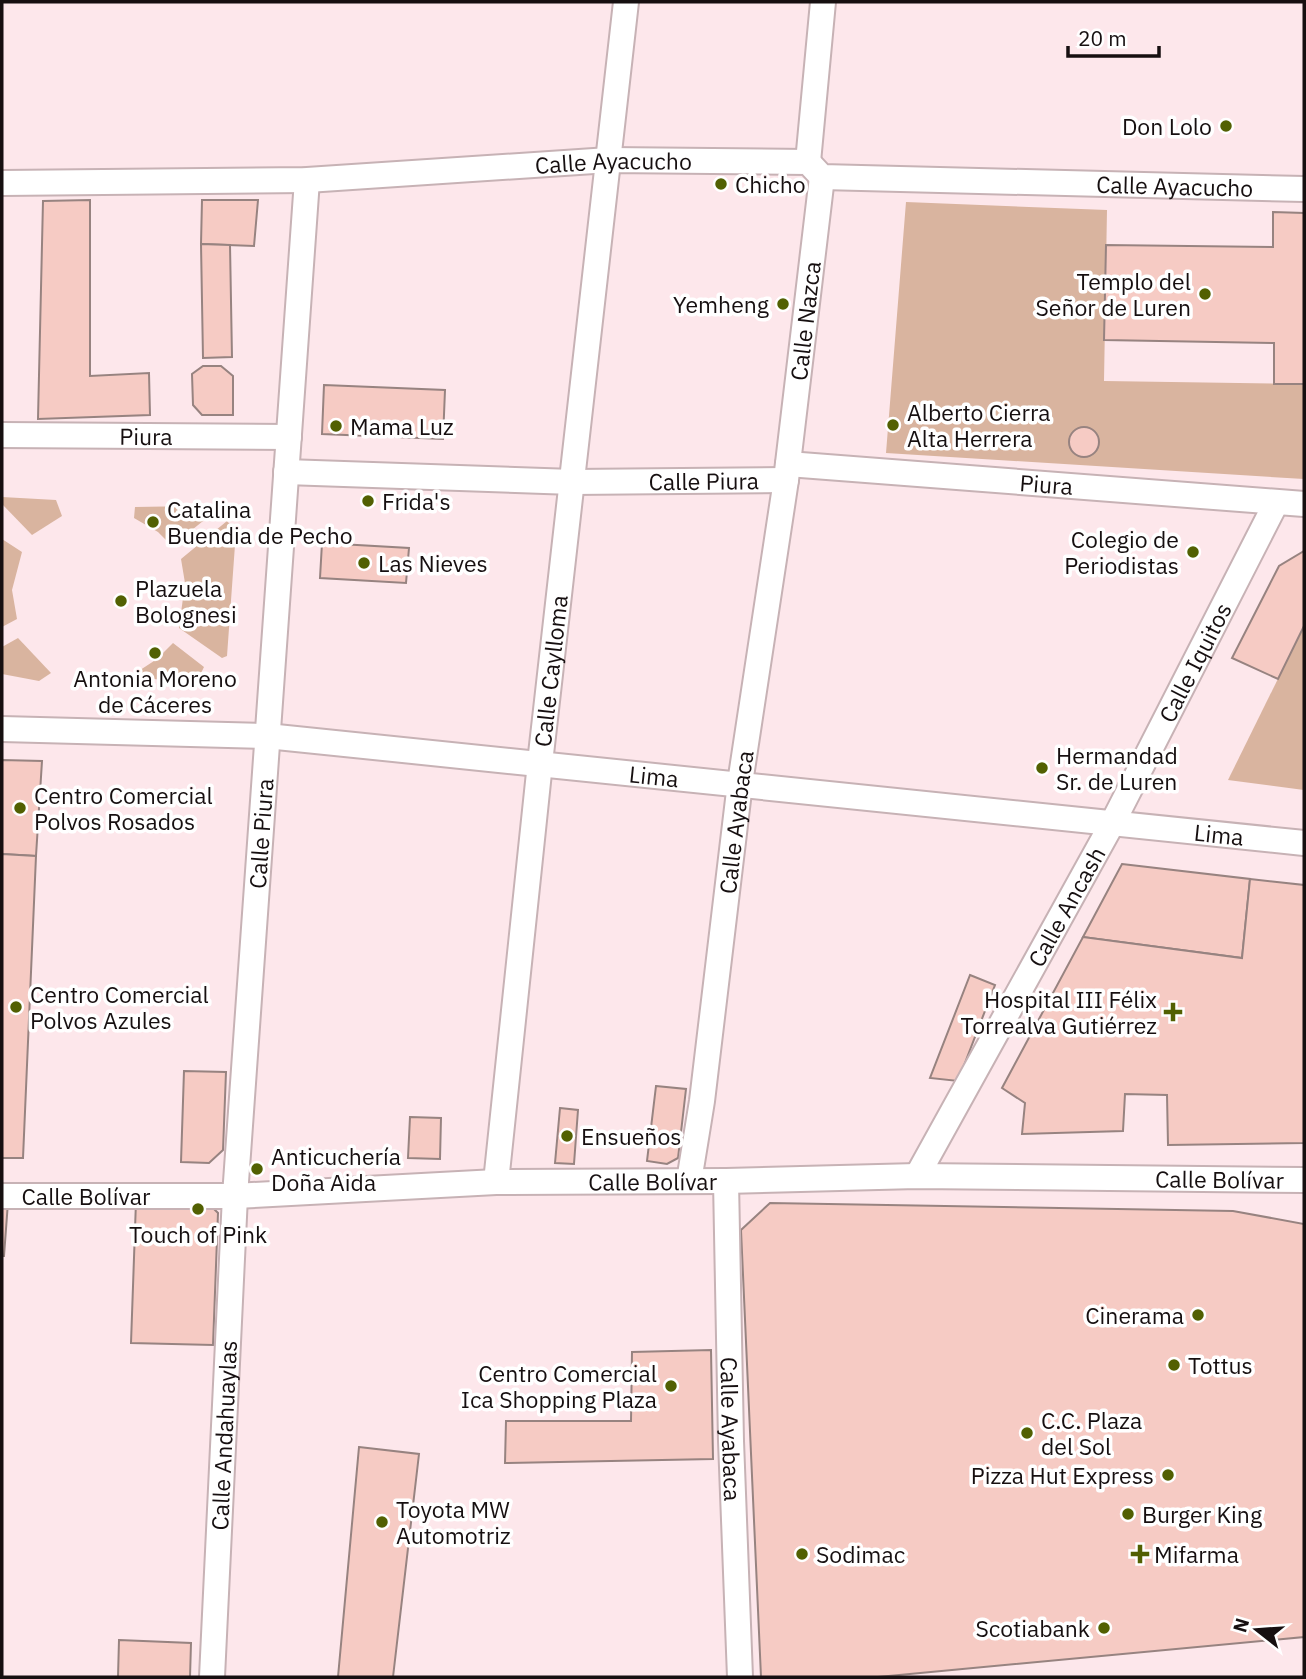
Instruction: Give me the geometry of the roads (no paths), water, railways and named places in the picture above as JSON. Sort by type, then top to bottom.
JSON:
[{"type":"street","name":"Calle Caylloma","points":[[496,1182],[540,763],[626,2]]},
{"type":"street","name":"Calle Nazca","points":[[787,472],[815,170],[822,2]]},
{"type":"street","name":"Calle Ayacucho","points":[[2,183],[307,180],[609,160],[1304,189]]},
{"type":"street","name":"Calle Piura","points":[[236,1196],[307,180]]},
{"type":"street","name":"Piura","points":[[2,435],[289,437]]},
{"type":"street","name":"Calle Piura","points":[[286,472],[573,482],[787,472]]},
{"type":"street","name":"Piura","points":[[787,472],[1304,504]]},
{"type":"street","name":"Calle Ayabaca","points":[[688,1181],[702,1101],[740,783],[787,472]]},
{"type":"street","name":"Calle Iquitos","points":[[1113,822],[1276,503]]},
{"type":"street","name":"Lima","points":[[2,729],[267,736],[1304,843]]},
{"type":"street","name":"Calle Ancash","points":[[917,1176],[1113,822]]},
{"type":"street","name":"Calle Bolívar","points":[[2,1196],[236,1196],[496,1182],[726,1181],[917,1176],[1304,1180]]},
{"type":"street","name":"Calle Ayabaca","points":[[726,1181],[731,1441],[740,1677]]},
{"type":"street","name":"Calle Andahuaylas","points":[[212,1677],[236,1196]]},
{"type":"place","name":"Don Lolo","points":[[1226,126]]},
{"type":"place","name":"Chicho","points":[[721,184]]},
{"type":"place","name":"Templo del Señor de Luren","points":[[1205,294]]},
{"type":"place","name":"Yemheng","points":[[783,304]]},
{"type":"place","name":"Alberto Cierra Alta Herrera","points":[[893,425]]},
{"type":"place","name":"Mama Luz","points":[[336,426]]},
{"type":"place","name":"Frida's","points":[[368,501]]},
{"type":"place","name":"Catalina Buendia de Pecho","points":[[153,522]]},
{"type":"place","name":"Colegio de Periodistas","points":[[1193,552]]},
{"type":"place","name":"Las Nieves","points":[[364,563]]},
{"type":"place","name":"Plazuela Bolognesi","points":[[121,601]]},
{"type":"place","name":"Antonia Moreno de Cáceres","points":[[155,653]]},
{"type":"place","name":"Hermandad Sr. de Luren","points":[[1042,768]]},
{"type":"place","name":"Centro Comercial Polvos Rosados","points":[[20,808]]},
{"type":"place","name":"Centro Comercial Polvos Azules","points":[[16,1007]]},
{"type":"place","name":"Hospital III Félix Torrealva Gutiérrez","points":[[1173,1012]]},
{"type":"place","name":"Ensueños","points":[[567,1136]]},
{"type":"place","name":"Anticuchería Doña Aida","points":[[257,1169]]},
{"type":"place","name":"Touch of Pink","points":[[198,1209]]},
{"type":"place","name":"Cinerama","points":[[1198,1315]]},
{"type":"place","name":"Tottus","points":[[1174,1365]]},
{"type":"place","name":"Centro Comercial Ica Shopping Plaza","points":[[671,1386]]},
{"type":"place","name":"C.C. Plaza del Sol","points":[[1027,1433]]},
{"type":"place","name":"Pizza Hut Express","points":[[1168,1475]]},
{"type":"place","name":"Burger King","points":[[1128,1514]]},
{"type":"place","name":"Toyota MW Automotriz","points":[[382,1522]]},
{"type":"place","name":"Sodimac","points":[[802,1554]]},
{"type":"place","name":"Mifarma","points":[[1140,1554]]},
{"type":"place","name":"Scotiabank","points":[[1104,1628]]}]
